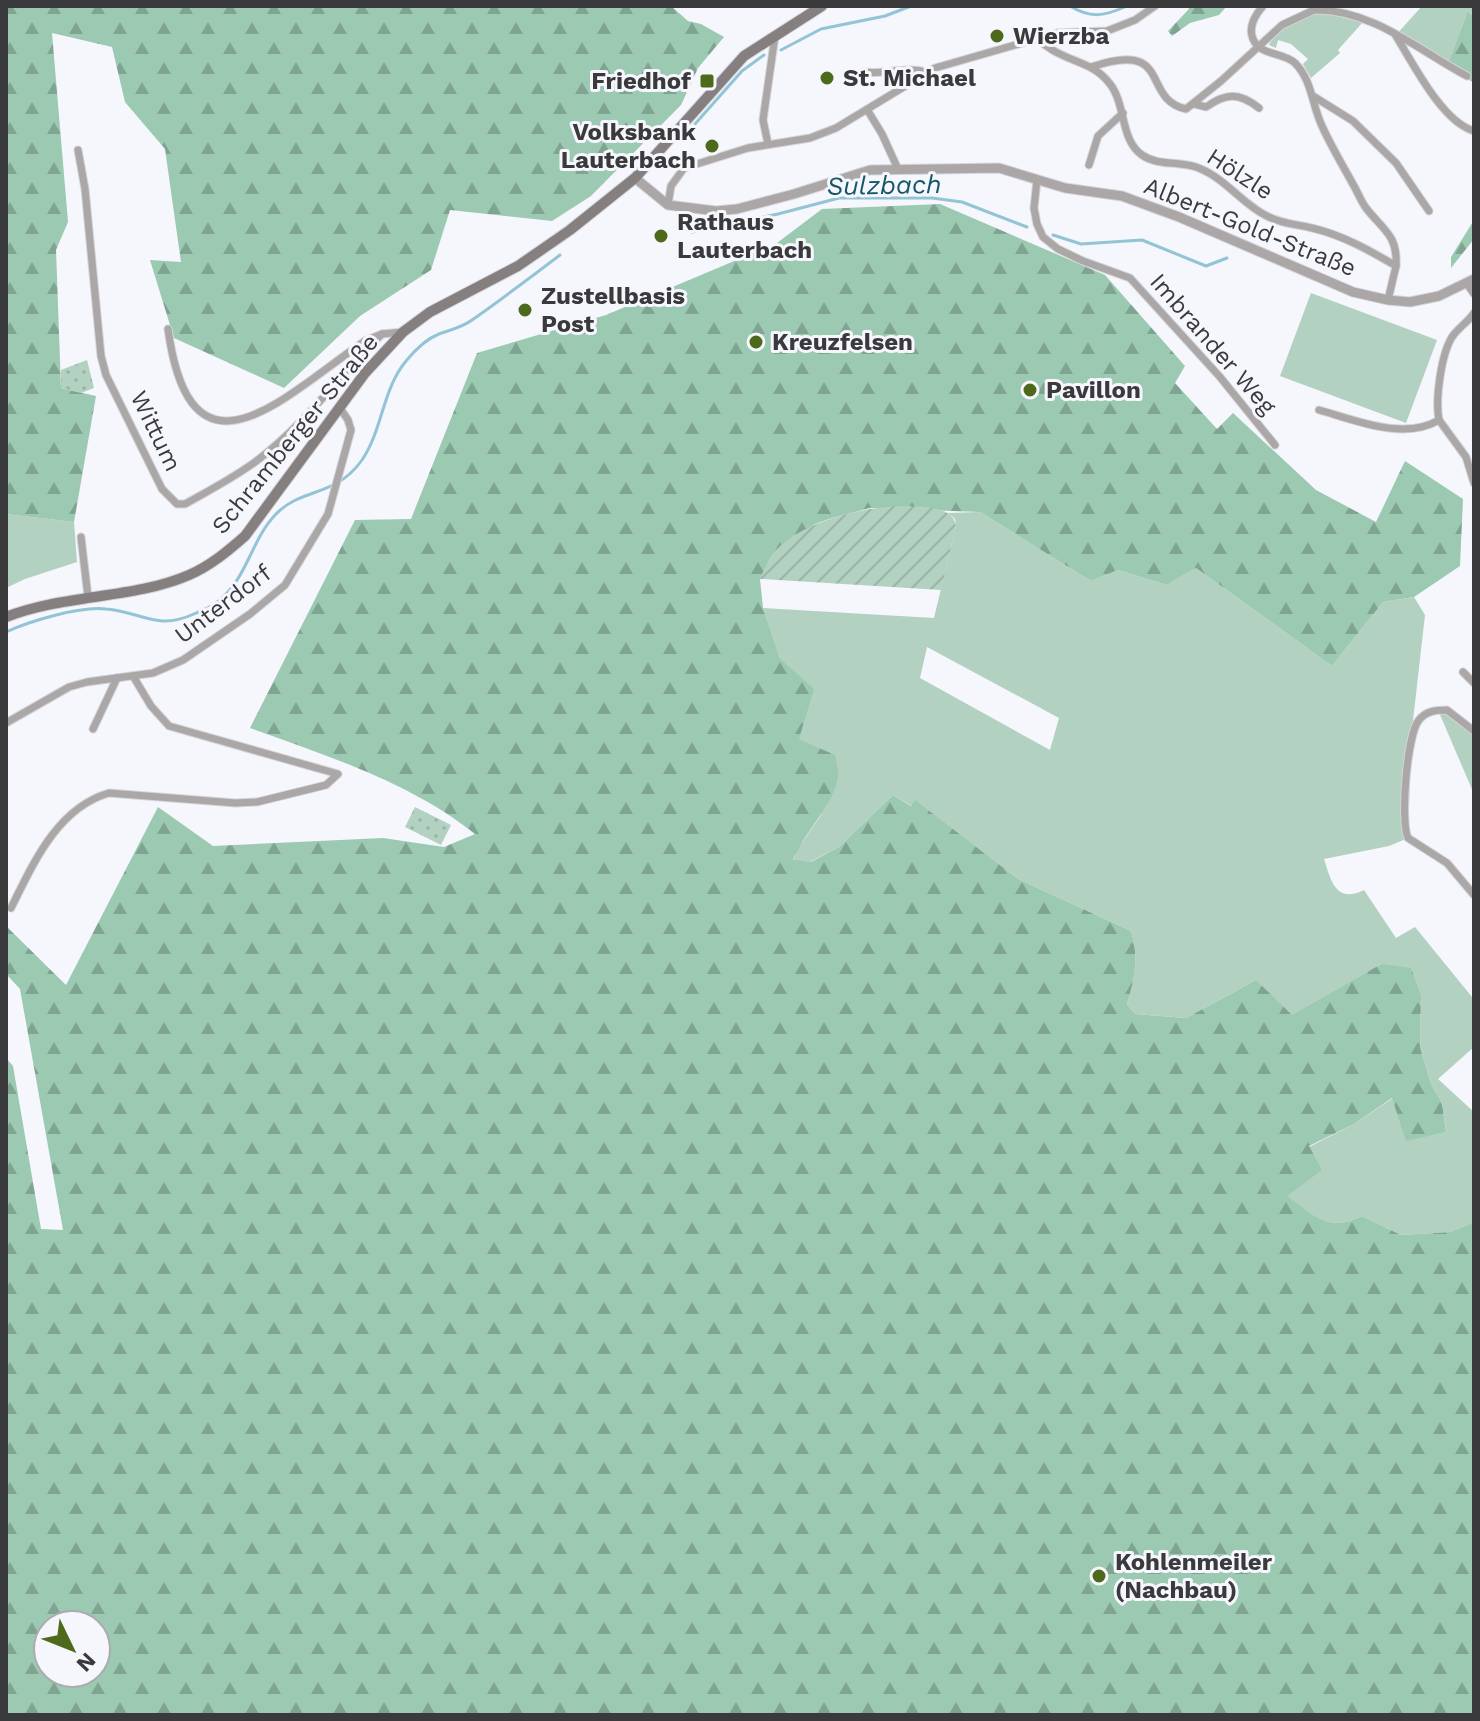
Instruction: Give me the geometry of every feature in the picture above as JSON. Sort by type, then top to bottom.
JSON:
[{"type":"main road","name":"Schramberger Straße","points":[[6,617],[28,608],[162,584],[189,575],[223,556],[245,536],[378,358],[403,332],[430,312],[538,254],[635,178],[744,56],[822,6]]},
{"type":"street","points":[[668,205],[671,186],[684,168],[768,144],[810,138],[868,111],[926,72],[1057,33],[1107,31],[1122,27],[1155,6]]},
{"type":"street","points":[[1263,6],[1251,30],[1258,47],[1295,64],[1313,96],[1320,122],[1365,206],[1391,235],[1397,249],[1388,300],[1410,302],[1439,296],[1470,281],[1474,294]]},
{"type":"street","points":[[1091,67],[1120,58],[1138,60],[1146,65],[1177,107],[1186,109],[1282,25],[1315,8],[1349,13],[1396,35],[1467,76]]},
{"type":"street","points":[[1396,35],[1442,106],[1463,128],[1474,131]]},
{"type":"street","points":[[768,144],[763,120],[775,36]]},
{"type":"street","name":"Hölzle","points":[[1037,40],[1091,67],[1112,86],[1132,145],[1141,155],[1155,161],[1192,165],[1205,170],[1265,215],[1279,222],[1310,228],[1348,241],[1396,266]]},
{"type":"street","points":[[863,72],[926,72]]},
{"type":"street","points":[[1194,104],[1206,107],[1233,94],[1248,99],[1259,108]]},
{"type":"street","points":[[1313,96],[1353,121],[1396,163],[1429,211]]},
{"type":"street","points":[[868,111],[898,169]]},
{"type":"street","points":[[1089,165],[1098,136],[1123,113]]},
{"type":"street","name":"Wittum","points":[[78,150],[101,356],[106,375],[162,489],[177,504],[185,504],[260,459],[382,334]]},
{"type":"street","name":"Albert-Gold-Straße","points":[[668,205],[698,210],[737,209],[794,194],[850,174],[898,169],[989,167],[1065,188],[1122,196],[1179,217],[1353,292],[1388,300]]},
{"type":"street","points":[[635,178],[668,205]]},
{"type":"street","name":"Imbrander Weg","points":[[1037,180],[1034,208],[1043,237],[1058,249],[1083,261],[1130,278],[1220,377],[1275,445]]},
{"type":"street","points":[[1474,313],[1453,335],[1446,349],[1437,406],[1439,420],[1466,457],[1474,483]]},
{"type":"street","points":[[168,329],[175,366],[186,396],[201,414],[210,420],[225,422],[267,411],[365,341],[382,334],[403,332]]},
{"type":"street","name":"Unterdorf","points":[[6,723],[69,687],[165,669],[200,651],[285,585],[328,514],[336,491],[351,430],[340,408]]},
{"type":"street","points":[[1319,410],[1392,428],[1419,428],[1439,420]]},
{"type":"street","points":[[1466,457],[1474,448]]},
{"type":"street","points":[[81,537],[88,597]]},
{"type":"street","points":[[1463,672],[1474,683]]},
{"type":"street","points":[[11,908],[36,857],[55,832],[77,809],[96,797],[109,793],[257,802],[326,785],[338,774],[169,726],[151,706],[133,676]]},
{"type":"street","points":[[93,729],[117,678]]},
{"type":"street","points":[[1473,892],[1447,863],[1408,838],[1404,820],[1411,738],[1421,718],[1431,711],[1447,710],[1474,731]]},
{"type":"green space","points":[[6,6],[671,6],[688,21],[701,24],[724,37],[698,68],[681,105],[591,196],[552,221],[450,210],[431,270],[360,316],[284,388],[174,338],[150,260],[181,262],[165,149],[125,102],[112,47],[52,33],[68,222],[56,250],[61,388],[96,396],[74,522],[6,514]]},
{"type":"green space","points":[[1188,6],[1227,6],[1219,15],[1190,23],[1172,36],[1168,31],[1189,9]]},
{"type":"green space","points":[[1422,6],[1474,6],[1474,15],[1467,13],[1447,66],[1396,35]]},
{"type":"green space","points":[[1318,12],[1363,22],[1338,50],[1340,53],[1311,78],[1303,64],[1308,59],[1291,44],[1278,40],[1276,48],[1269,45],[1284,28]]},
{"type":"green space","points":[[1467,13],[1474,15],[1474,83],[1447,66]]},
{"type":"green space","points":[[940,204],[1105,275],[1185,366],[1175,383],[1217,429],[1233,413],[1316,490],[1376,522],[1405,461],[1463,499],[1460,566],[1414,597],[1383,602],[1332,666],[1196,568],[1167,585],[1118,570],[1091,581],[980,512],[870,508],[832,518],[815,524],[773,554],[760,579],[763,608],[780,658],[814,689],[799,739],[835,755],[838,769],[832,795],[793,860],[811,862],[839,847],[893,795],[911,806],[915,800],[1018,879],[1131,931],[1135,968],[1127,1004],[1135,1014],[1186,1018],[1256,980],[1292,1015],[1381,964],[1411,968],[1421,996],[1420,1047],[1431,1084],[1442,1103],[1446,1132],[1406,1141],[1392,1098],[1354,1124],[1309,1146],[1322,1170],[1287,1196],[1322,1220],[1340,1223],[1362,1216],[1401,1235],[1450,1232],[1474,1222],[1474,1715],[6,1715],[6,1058],[13,1066],[41,1229],[63,1230],[20,989],[6,974],[6,926],[66,985],[158,807],[213,846],[383,838],[444,847],[475,834],[396,785],[250,728],[355,520],[411,519],[477,353],[606,315],[777,243],[822,209]]},
{"type":"green space","points":[[1474,220],[1474,239],[1451,268],[1451,257]]},
{"type":"green space","points":[[1311,293],[1437,340],[1406,423],[1280,376]]},
{"type":"green space","points":[[87,360],[94,388],[81,393],[61,388],[61,370]]},
{"type":"green space","points":[[900,506],[934,508],[953,519],[956,526],[941,590],[760,579],[771,556],[796,534],[830,519]]},
{"type":"green space","points":[[980,512],[1091,581],[1118,570],[1167,585],[1196,568],[1332,666],[1383,602],[1414,597],[1425,615],[1411,738],[1408,838],[1389,846],[1324,859],[1336,888],[1347,894],[1364,890],[1396,938],[1415,927],[1472,997],[1474,1047],[1438,1079],[1474,1112],[1474,1222],[1450,1232],[1401,1235],[1362,1216],[1340,1223],[1322,1220],[1286,1196],[1309,1147],[1354,1124],[1393,1098],[1426,1136],[1446,1132],[1442,1103],[1431,1084],[1420,1047],[1421,996],[1381,964],[1291,1016],[1256,980],[1186,1018],[1135,1014],[1127,1004],[1135,968],[1131,931],[1018,879],[915,801],[912,806],[893,795],[839,847],[810,862],[793,861],[821,815],[834,755],[798,739],[813,689],[780,658],[763,608],[934,618],[956,526],[955,519],[948,513]],"holes":[[[927,647],[1059,718],[1050,750],[920,678]]]},
{"type":"green space","points":[[6,514],[74,522],[77,562],[6,588]]},
{"type":"green space","points":[[1438,710],[1447,710],[1474,731],[1474,794]]},
{"type":"green space","points":[[415,807],[451,825],[441,845],[405,827]]},
{"type":"waterway","points":[[781,50],[821,29],[885,16],[911,6]]},
{"type":"waterway","points":[[1070,6],[1098,15],[1127,6]]},
{"type":"waterway","points":[[695,124],[742,71],[764,55]]},
{"type":"waterway","name":"Sulzbach","points":[[692,232],[839,198],[932,198],[962,202],[1027,227]]},
{"type":"waterway","name":"Sulzbach","points":[[1053,235],[1081,244],[1142,240],[1206,266],[1227,258]]},
{"type":"waterway","points":[[6,632],[41,619],[83,610],[106,609],[169,621],[214,605],[235,583],[260,536],[276,514],[286,505],[341,481],[362,460],[392,384],[417,349],[434,336],[468,322],[560,255]]},
{"type":"place","name":"Wierzba","points":[[997,36]]},
{"type":"place","name":"St. Michael","points":[[827,78]]},
{"type":"place","name":"Friedhof","points":[[707,81]]},
{"type":"place","name":"Volksbank Lauterbach","points":[[712,146]]},
{"type":"place","name":"Rathaus Lauterbach","points":[[661,236]]},
{"type":"place","name":"Zustellbasis Post","points":[[525,310]]},
{"type":"place","name":"Kreuzfelsen","points":[[756,342]]},
{"type":"place","name":"Pavillon","points":[[1030,390]]},
{"type":"place","name":"Kohlenmeiler (Nachbau)","points":[[1099,1576]]}]
